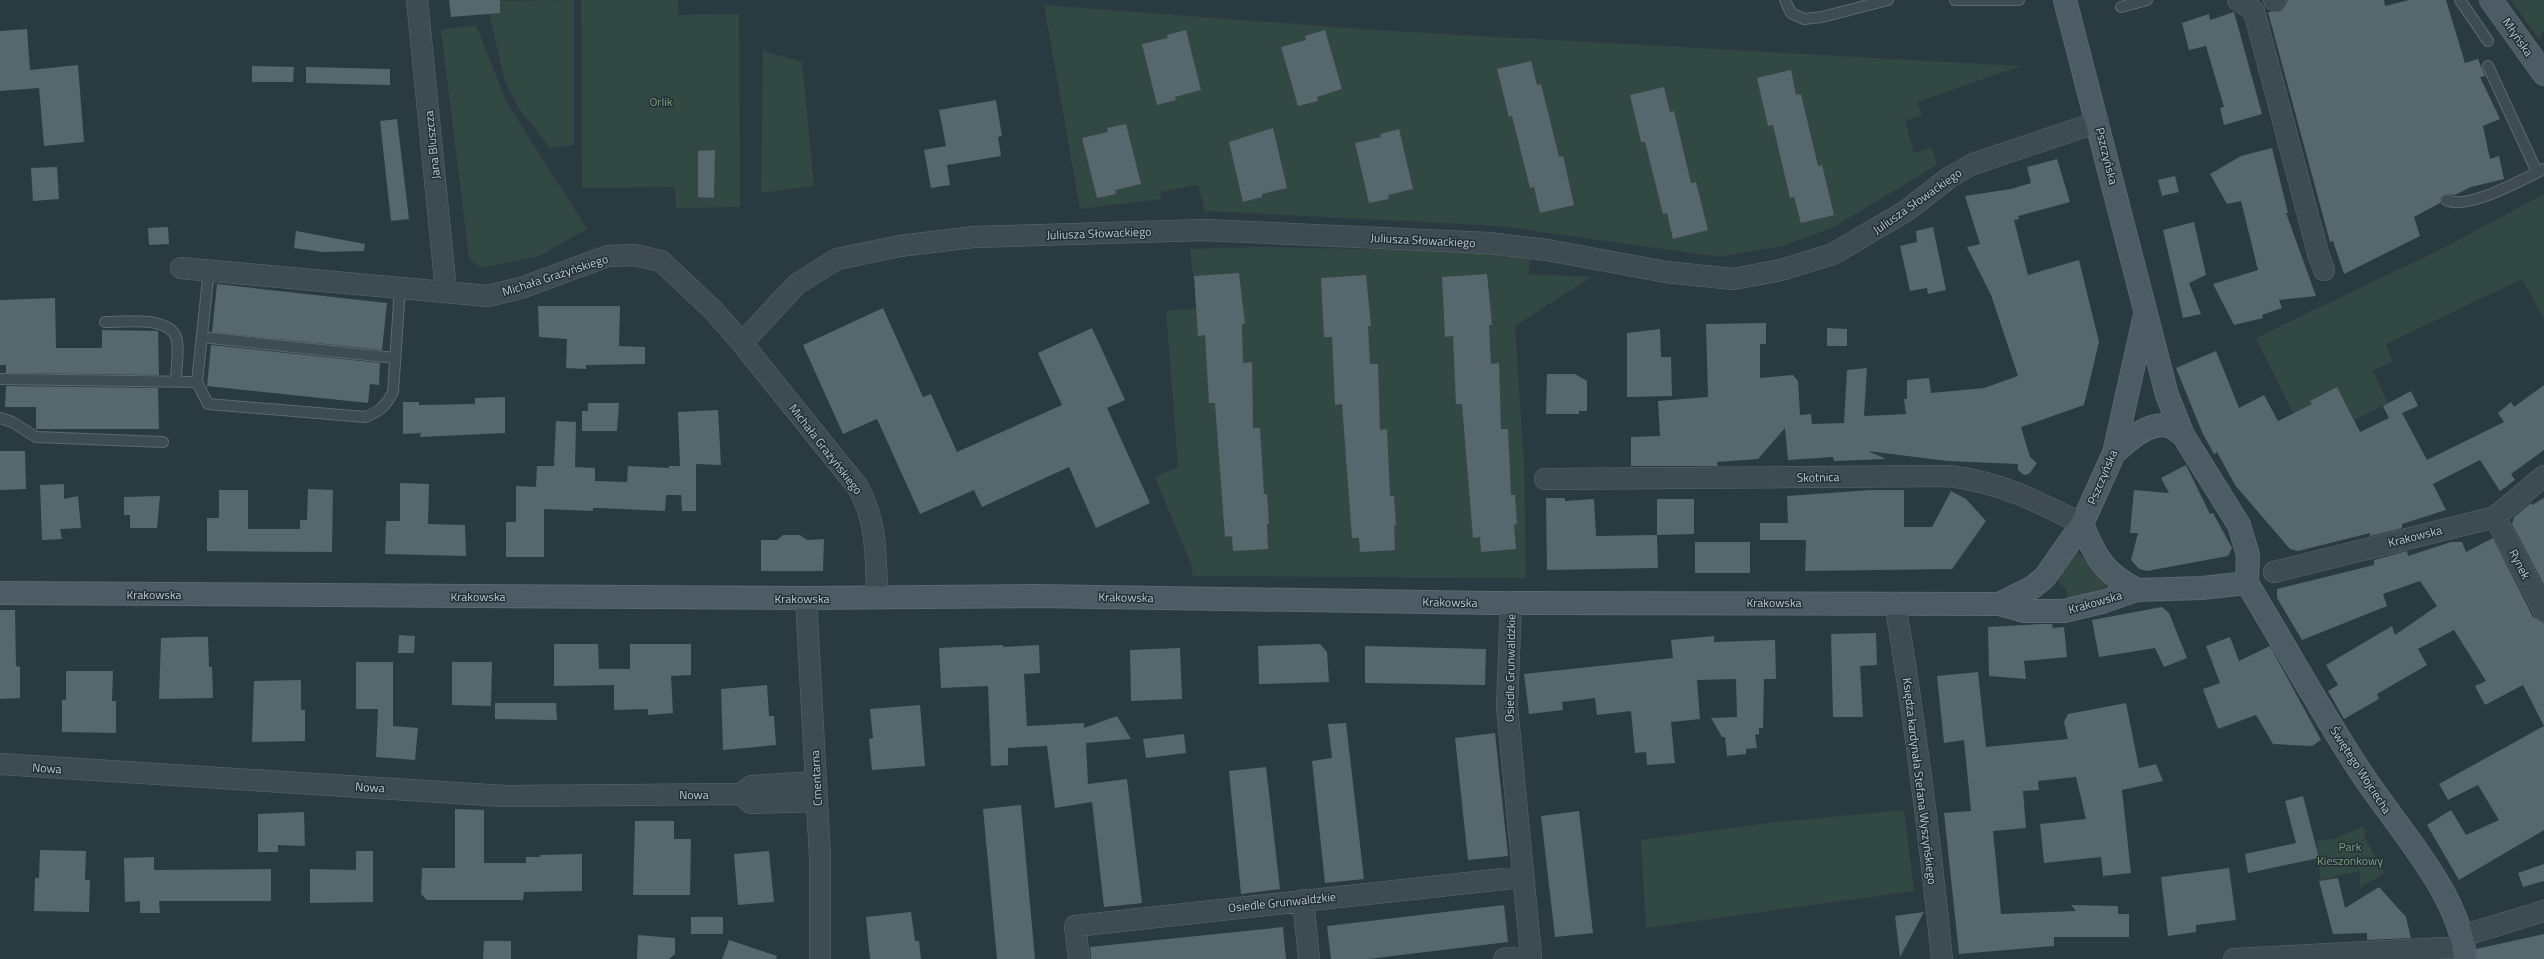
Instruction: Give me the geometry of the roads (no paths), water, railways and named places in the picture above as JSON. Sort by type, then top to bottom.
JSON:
[{"type":"street","name":"Jana Bluszcza","points":[[417,0],[446,291]]},
{"type":"street","name":"Pszczyńska","points":[[2065,0],[2098,122],[2145,313],[2167,395],[2183,435],[2239,525],[2248,555],[2246,583]]},
{"type":"street","name":"Młyńska","points":[[2492,0],[2544,74]]},
{"type":"street","points":[[2260,3],[2318,253],[2324,270]]},
{"type":"street","name":"Juliusza Słowackiego","points":[[742,343],[797,284],[837,260],[900,246],[974,237],[1212,231],[1490,243],[1548,250],[1666,272],[1732,279],[1781,270],[1833,254],[1906,211],[1950,177],[1973,164],[2098,122]]},
{"type":"street","name":"Michała Grażyńskiego","points":[[181,268],[488,296],[521,288],[608,256],[634,255],[661,261],[713,310],[742,343],[857,486],[867,502],[872,520],[877,597]]},
{"type":"street","name":"Pszczyńska","points":[[1999,604],[2033,587],[2046,577],[2082,524],[2114,453],[2145,313]]},
{"type":"street","points":[[2114,453],[2153,426],[2169,426],[2183,435]]},
{"type":"street","name":"Skotnica","points":[[1545,479],[1949,476],[1979,479],[2010,489],[2082,524]]},
{"type":"street","name":"Krakowska","points":[[2274,572],[2495,517],[2544,476]]},
{"type":"street","name":"Rynek","points":[[2495,517],[2544,611]]},
{"type":"street","points":[[2082,524],[2099,562],[2118,580],[2137,590]]},
{"type":"street","name":"Krakowska","points":[[0,593],[806,598],[1036,596],[1511,602],[1895,603],[1999,604],[2024,611],[2064,611],[2102,602],[2137,590],[2202,588],[2246,583]]},
{"type":"street","name":"Świętego Wojciecha","points":[[2246,583],[2357,768],[2430,872],[2453,913],[2468,946]]},
{"type":"street","name":"Cmentarna","points":[[806,598],[820,858],[820,959]]},
{"type":"street","name":"Osiedle Grunwaldzkie","points":[[1504,959],[1532,956],[1522,878],[1507,706],[1511,602]]},
{"type":"street","name":"Księdza kardynała Stefana Wyszyńskiego","points":[[1895,603],[1921,775],[1942,959]]},
{"type":"street","name":"Nowa","points":[[0,764],[504,796],[741,794],[752,786],[816,792]]},
{"type":"street","name":"Osiedle Grunwaldzkie","points":[[1079,959],[1075,926],[1303,900],[1522,878]]},
{"type":"street","points":[[1303,900],[1309,959]]},
{"type":"street","points":[[2234,959],[2468,946],[2544,912]]},
{"type":"lane","points":[[1785,0],[1791,14],[1804,19],[1822,17],[1888,0]]},
{"type":"lane","points":[[1955,0],[2019,0]]},
{"type":"lane","points":[[2121,7],[2147,0]]},
{"type":"lane","points":[[2460,0],[2488,41]]},
{"type":"lane","points":[[2446,200],[2466,202],[2540,171],[2488,66]]},
{"type":"lane","points":[[209,270],[197,382],[208,404],[365,417],[378,412],[388,402],[393,392],[400,288]]},
{"type":"lane","points":[[105,322],[163,323],[171,330],[177,340],[176,382]]},
{"type":"lane","points":[[202,337],[395,358]]},
{"type":"lane","points":[[0,379],[197,382]]},
{"type":"lane","points":[[0,418],[12,422],[36,437],[163,442]]},
{"type":"park label","name":"Orlik","points":[[661,101]]},
{"type":"park label","name":"Park Kieszonkowy","points":[[2350,853]]}]
